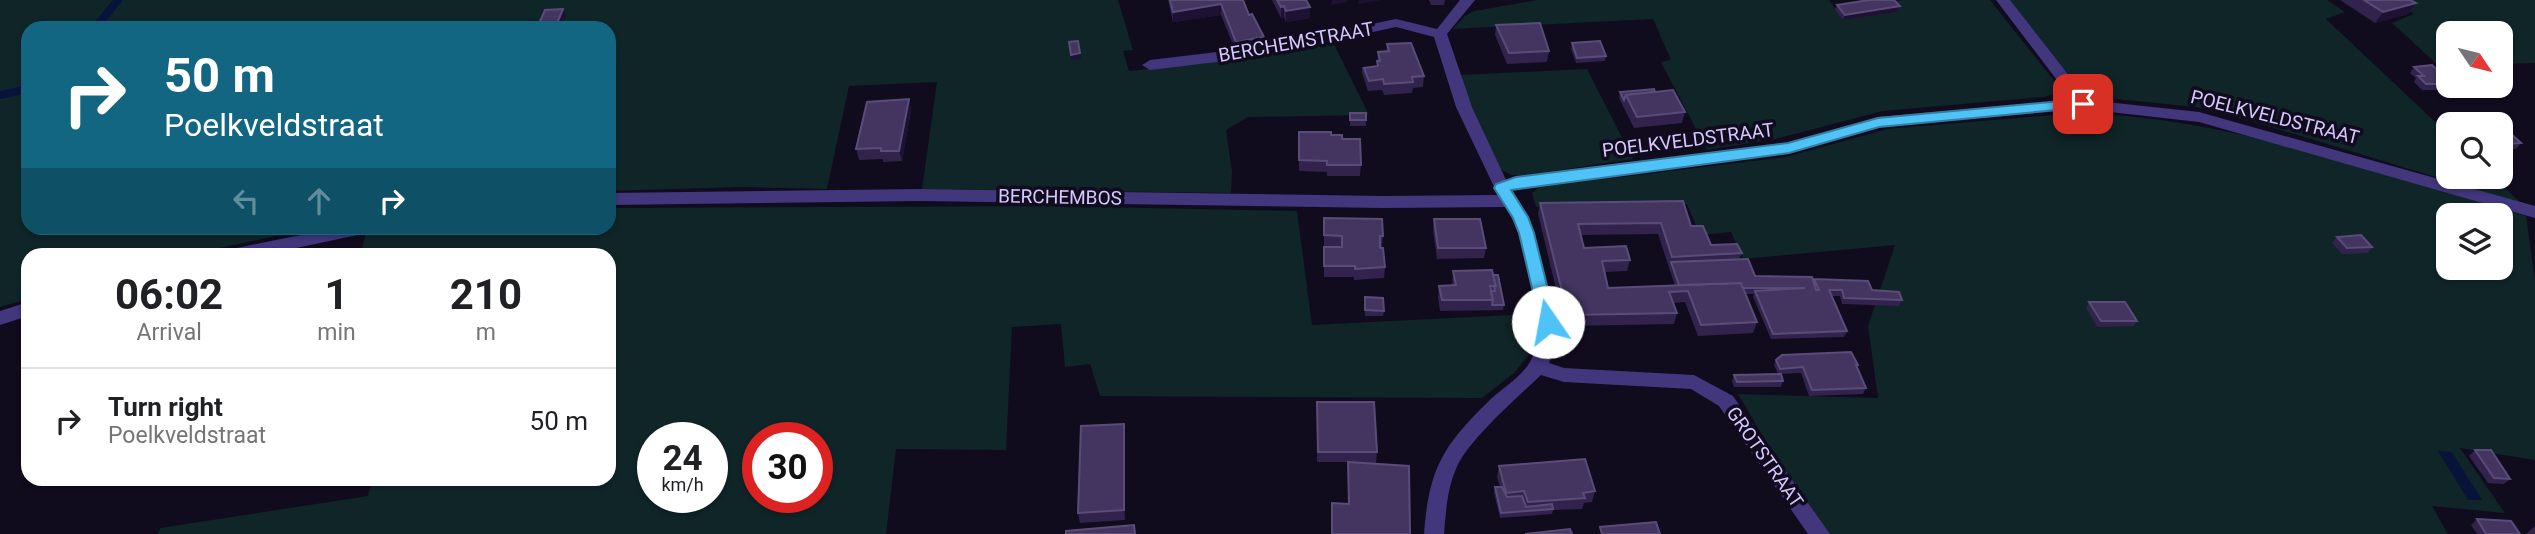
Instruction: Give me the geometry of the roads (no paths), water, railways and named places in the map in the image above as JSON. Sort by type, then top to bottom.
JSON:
[{"type":"street","points":[[1434,534],[1437,494],[1448,462],[1482,420],[1538,367],[1546,342],[1548,322],[1526,233],[1464,107],[1440,34],[1468,0]]},
{"type":"street","points":[[2003,0],[2083,104]]},
{"type":"street","name":"BERCHEMSTRAAT","points":[[1150,65],[1239,55],[1396,23],[1440,34]]},
{"type":"street","name":"POELKVELDSTRAAT","points":[[1506,194],[1516,182],[1789,148],[1878,122],[2083,104],[2199,117],[2535,212]]},
{"type":"street","name":"BERCHEMBOS","points":[[616,199],[920,195],[1383,202],[1506,194]]},
{"type":"street","points":[[266,248],[328,235]]},
{"type":"street","points":[[0,318],[21,311]]},
{"type":"street","name":"GROTSTRAAT","points":[[1538,367],[1564,375],[1694,382],[1726,401],[1820,534]]},
{"type":"water","points":[[2438,451],[2452,452],[2482,500],[2468,500]]},
{"type":"waterway","points":[[101,21],[118,0]]},
{"type":"waterway","points":[[0,95],[21,90]]}]
